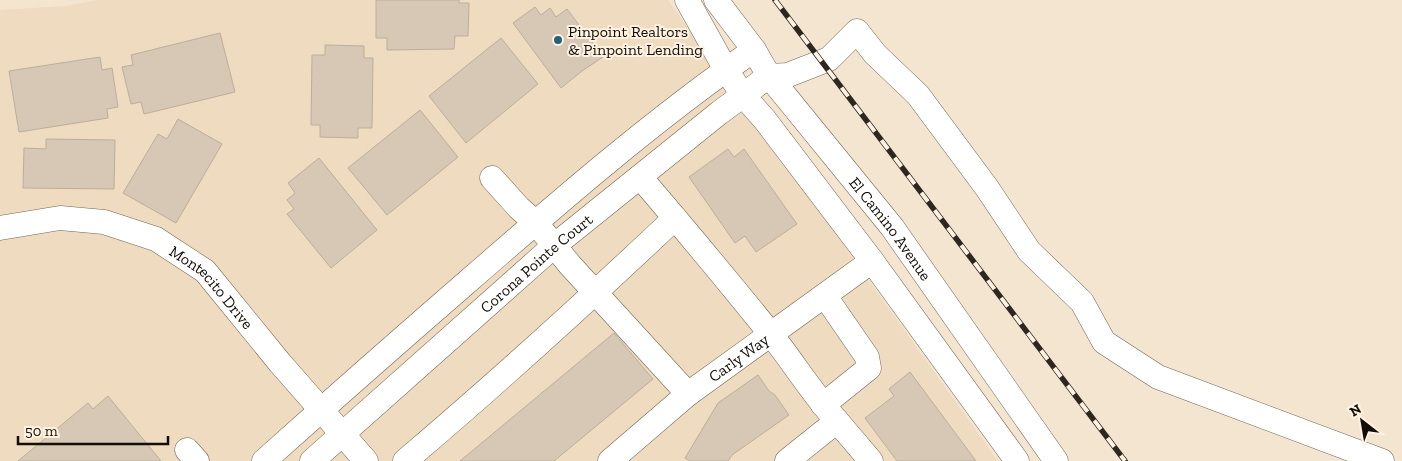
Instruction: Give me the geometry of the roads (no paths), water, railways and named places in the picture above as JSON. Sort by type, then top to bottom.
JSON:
[{"type":"street","points":[[687,0],[726,70],[743,95],[771,128],[872,261],[1017,461]]},
{"type":"street","name":"El Camino Avenue","points":[[716,0],[754,50],[770,76],[892,226],[1048,458]]},
{"type":"street","points":[[770,76],[788,75],[829,59],[857,31],[874,54],[918,95],[1029,250],[1082,302],[1104,342],[1158,377],[1382,461]]},
{"type":"street","name":"Corona Pointe Court","points":[[264,461],[535,222],[603,165],[754,50]]},
{"type":"street","name":"Corona Pointe Court","points":[[312,461],[555,245],[743,95],[770,76]]},
{"type":"street","points":[[640,177],[771,335],[830,413],[871,461]]},
{"type":"street","points":[[492,178],[519,208],[535,222],[595,294],[688,394]]},
{"type":"street","name":"Montecito Drive","points":[[0,228],[60,218],[104,222],[156,239],[205,271],[280,363],[366,461]]},
{"type":"street","points":[[404,461],[481,396],[595,294],[675,218]]},
{"type":"street","name":"Carly Way","points":[[610,461],[688,394],[872,261]]},
{"type":"street","points":[[787,461],[869,368],[867,357],[825,296]]},
{"type":"railway","points":[[775,0],[1125,461]]},
{"type":"place","name":"Pinpoint Realtors & Pinpoint Lending","points":[[558,40]]}]
